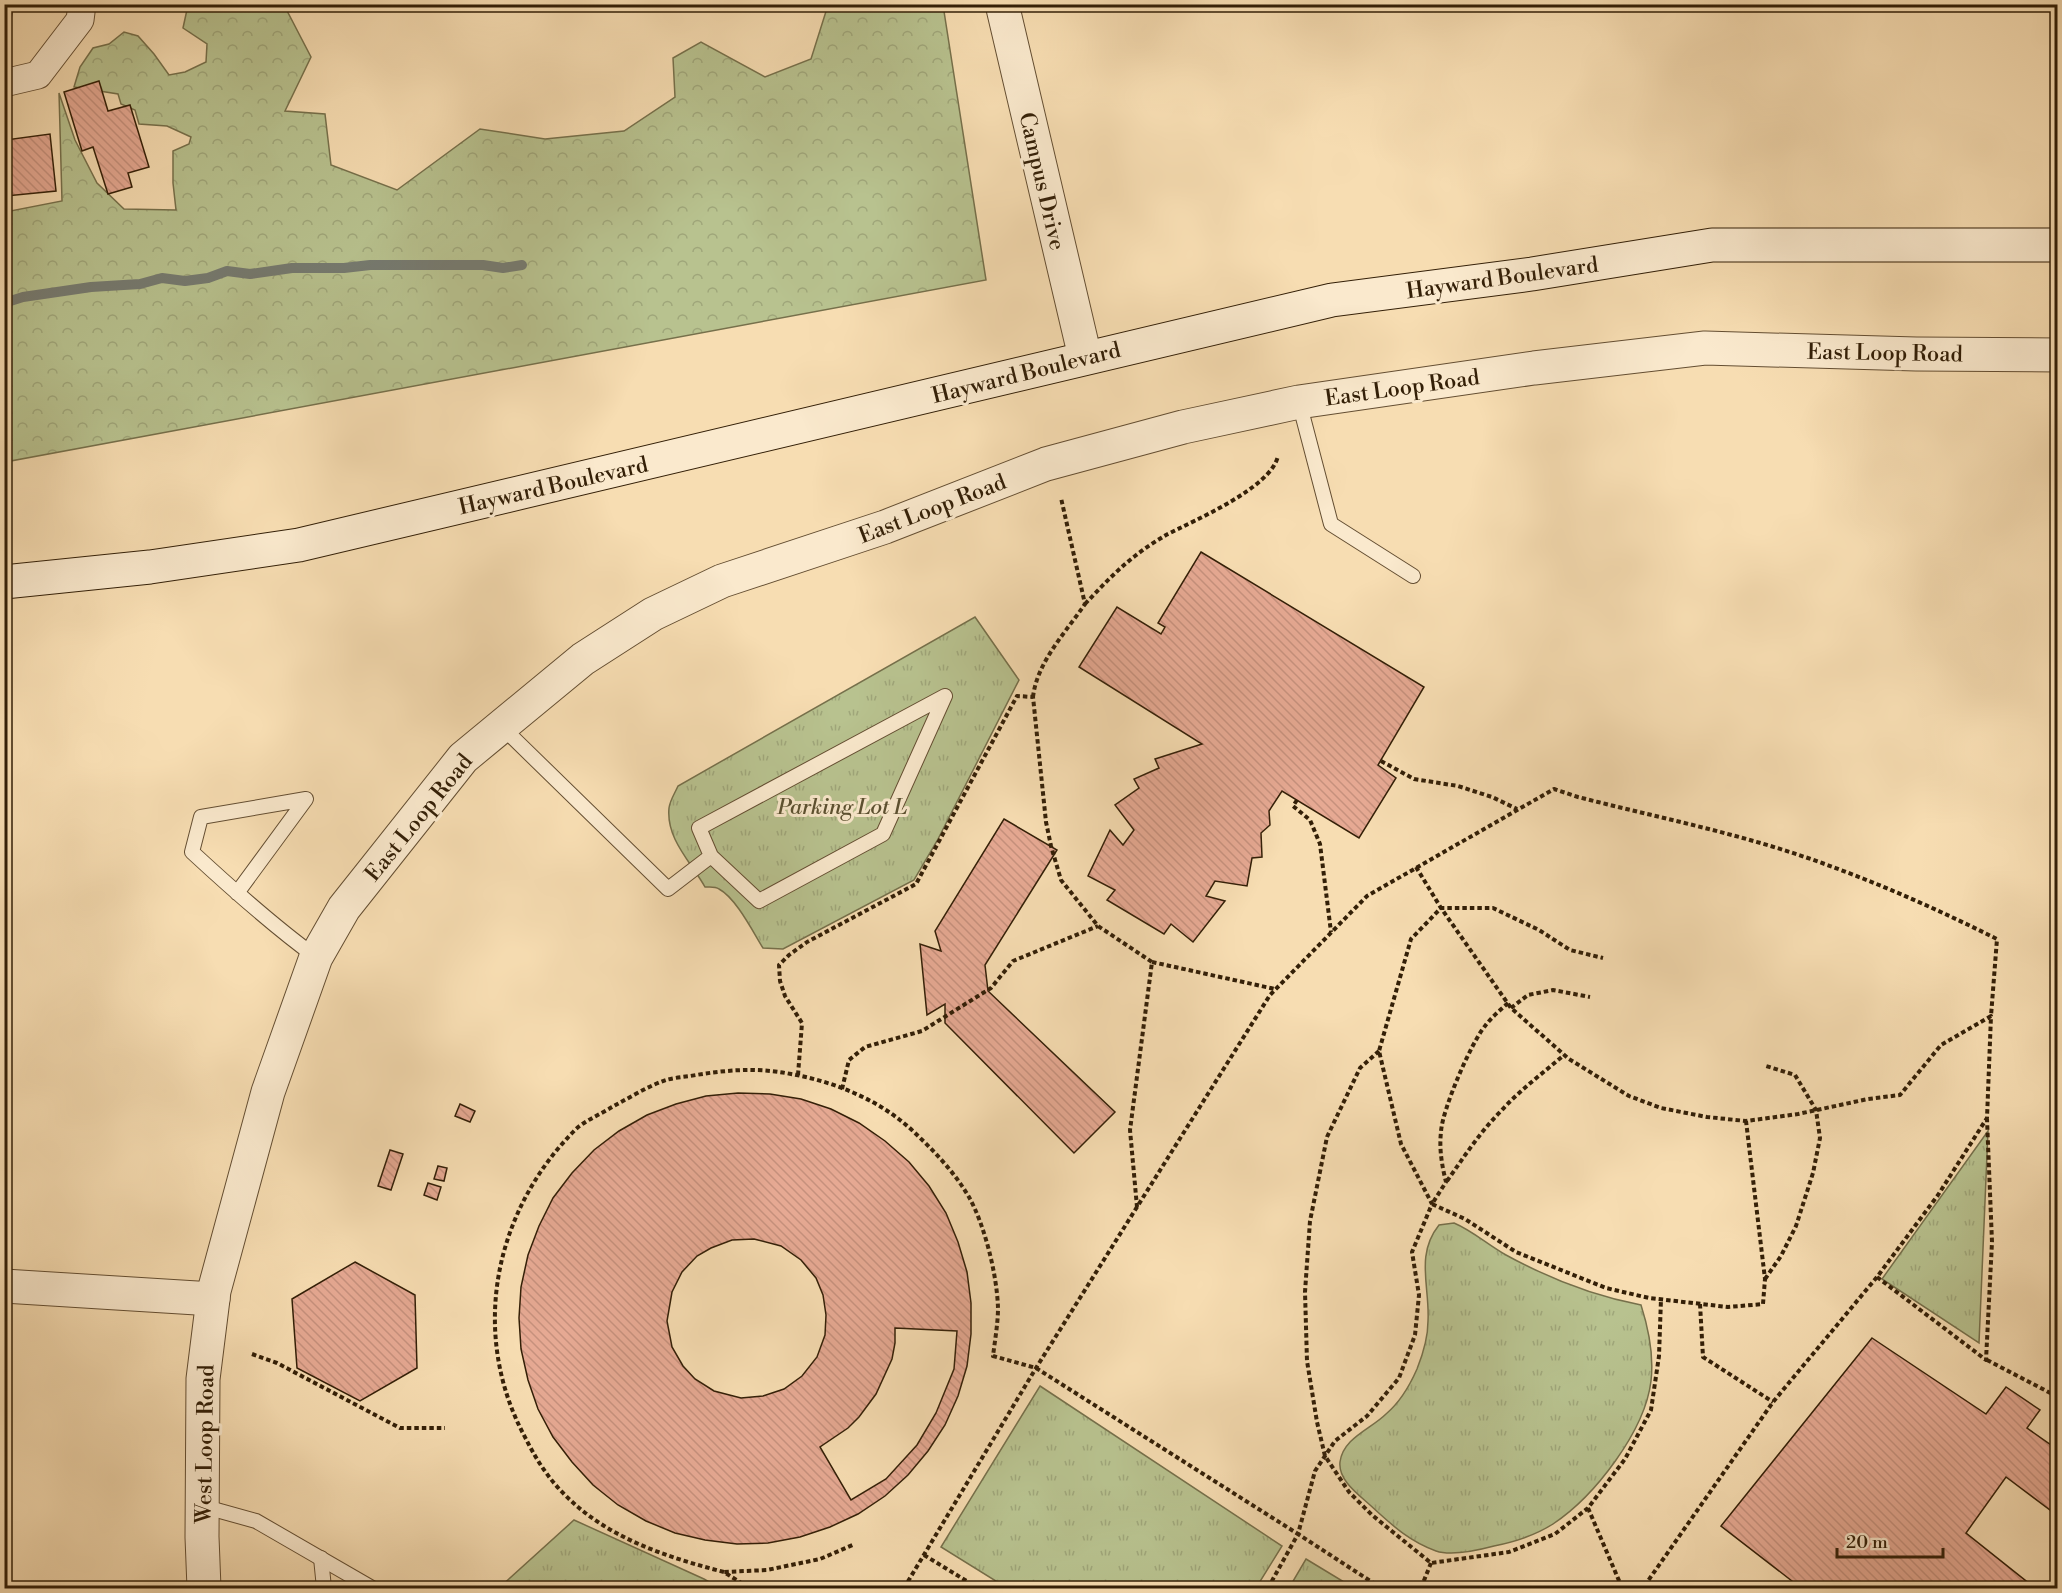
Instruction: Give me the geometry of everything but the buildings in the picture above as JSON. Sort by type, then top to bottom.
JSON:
[{"type":"street","points":[[4,83],[38,75],[80,20],[82,4]]},
{"type":"street","name":"Campus Drive","points":[[1002,4],[1085,357]]},
{"type":"street","name":"Hayward Boulevard","points":[[4,582],[150,567],[299,545],[1332,300],[1532,274],[1712,245],[2058,245]]},
{"type":"street","name":"East Loop Road","points":[[213,1299],[268,1092],[316,957],[344,908],[463,758],[583,658],[653,614],[722,581],[885,527],[1046,464],[1184,427],[1299,402],[1533,368],[1705,348],[2058,356]]},
{"type":"street","points":[[4,1286],[213,1299]]},
{"type":"street","name":"West Loop Road","points":[[204,1588],[203,1379],[213,1299]]},
{"type":"lane","points":[[1299,402],[1331,524],[1413,576]]},
{"type":"lane","points":[[945,696],[883,834],[759,900],[711,856],[699,828],[945,696]]},
{"type":"lane","points":[[501,726],[668,889],[711,856]]},
{"type":"lane","points":[[237,893],[306,799],[201,817],[192,852],[237,893],[266,919],[316,957]]},
{"type":"lane","points":[[202,1506],[256,1521],[372,1588]]},
{"type":"lane","points":[[321,1558],[324,1588]]},
{"type":"path","points":[[1275,989],[1152,962],[1098,926],[1062,880],[1051,846],[1046,822],[1033,697],[1035,683],[1046,661],[1085,604],[1110,578],[1134,556],[1164,536],[1228,503],[1257,484],[1276,464],[1278,456]]},
{"type":"path","points":[[1060,498],[1085,604]]},
{"type":"path","points":[[798,1075],[802,1023],[785,996],[780,981],[780,965],[807,942],[916,884],[1017,696],[1033,697]]},
{"type":"path","points":[[1381,761],[1414,779],[1458,786],[1492,797],[1518,810]]},
{"type":"path","points":[[904,1588],[1036,1368],[1270,995],[1367,896],[1554,789],[1797,855],[1857,876],[1937,909],[1997,939],[1990,1016],[1987,1118],[1992,1242],[1986,1360]]},
{"type":"path","points":[[1297,800],[1293,806],[1310,820],[1320,844],[1331,932]]},
{"type":"path","points":[[1416,867],[1441,908],[1511,1008],[1564,1055],[1629,1096],[1661,1108],[1707,1117],[1746,1121],[1900,1095],[1941,1045],[1990,1016]]},
{"type":"path","points":[[1603,958],[1570,950],[1539,930],[1493,908],[1441,908],[1411,939],[1379,1051],[1401,1144],[1432,1204],[1466,1219],[1516,1252],[1606,1288],[1661,1299],[1728,1307],[1763,1304],[1765,1280],[1746,1121]]},
{"type":"path","points":[[842,1089],[849,1060],[865,1047],[922,1031],[991,988],[1013,961],[1098,926]]},
{"type":"path","points":[[1137,1207],[1130,1130],[1152,962]]},
{"type":"path","points":[[1511,1008],[1528,995],[1553,990],[1590,997]]},
{"type":"path","points":[[1446,1182],[1441,1162],[1441,1130],[1448,1106],[1473,1045],[1485,1026],[1508,1003]]},
{"type":"path","points":[[1379,1051],[1360,1068],[1327,1137],[1310,1221],[1305,1292],[1307,1361],[1325,1456],[1349,1492],[1372,1515],[1431,1563],[1509,1552],[1555,1534],[1588,1508],[1626,1460],[1651,1410],[1659,1356],[1661,1299]]},
{"type":"path","points":[[1268,1588],[1298,1534],[1315,1471],[1335,1441],[1367,1416],[1399,1378],[1415,1335],[1419,1295],[1412,1252],[1432,1204],[1474,1141],[1501,1111],[1564,1055]]},
{"type":"path","points":[[1765,1280],[1781,1256],[1796,1226],[1813,1173],[1820,1138],[1816,1110],[1795,1075],[1766,1066]]},
{"type":"path","points":[[749,1588],[724,1572],[650,1550],[615,1533],[563,1493],[537,1461],[515,1420],[502,1381],[494,1340],[495,1299],[505,1246],[520,1204],[547,1162],[579,1126],[666,1080],[718,1071],[764,1069],[815,1078],[868,1099],[907,1125],[941,1158],[969,1198],[984,1234],[994,1271],[998,1309],[993,1356],[1036,1368],[1381,1588]]},
{"type":"path","points":[[1643,1588],[1773,1402],[1877,1277],[1938,1195],[1987,1118]]},
{"type":"path","points":[[1877,1277],[1986,1360],[2058,1398]]},
{"type":"path","points":[[1700,1304],[1703,1357],[1773,1402]]},
{"type":"path","points":[[252,1354],[277,1363],[400,1428],[445,1428]]},
{"type":"path","points":[[1588,1508],[1620,1583],[1627,1588]]},
{"type":"path","points":[[724,1572],[767,1570],[810,1562],[855,1544]]},
{"type":"path","points":[[924,1555],[978,1588]]},
{"type":"path","points":[[1420,1588],[1431,1563]]},
{"type":"green space","points":[[188,5],[284,5],[311,57],[285,111],[325,114],[331,165],[397,190],[480,129],[545,139],[624,131],[675,97],[673,58],[701,42],[765,77],[811,59],[828,5],[943,5],[986,280],[5,462],[5,212],[62,201],[59,93],[75,140],[97,183],[124,209],[176,210],[173,151],[189,144],[191,137],[167,126],[139,124],[135,110],[121,104],[118,94],[74,87],[80,67],[93,48],[109,44],[124,32],[138,36],[169,75],[185,72],[206,62],[207,44],[183,28]]},
{"type":"green space","name":"Parking Lot L","points":[[975,617],[1019,680],[937,841],[914,880],[783,949],[763,948],[732,900],[717,888],[705,887],[675,840],[671,830],[669,808],[678,786]]},
{"type":"green space","points":[[1988,1131],[1979,1343],[1882,1279]]},
{"type":"green space","points":[[1454,1223],[1506,1255],[1555,1279],[1606,1297],[1641,1305],[1650,1343],[1652,1371],[1647,1400],[1628,1441],[1601,1480],[1569,1512],[1553,1524],[1525,1538],[1481,1549],[1449,1553],[1426,1547],[1393,1525],[1345,1481],[1340,1462],[1346,1446],[1391,1410],[1414,1375],[1427,1334],[1428,1308],[1425,1272],[1427,1248],[1439,1225]]},
{"type":"green space","points":[[1040,1386],[1282,1546],[1256,1588],[1007,1588],[941,1547]]},
{"type":"green space","points":[[574,1520],[704,1579],[720,1588],[499,1588]]},
{"type":"green space","points":[[1306,1559],[1354,1588],[1289,1588]]},
{"type":"waterway","points":[[4,303],[23,297],[91,287],[140,284],[162,278],[185,281],[208,278],[227,271],[250,274],[292,268],[344,268],[370,265],[483,265],[503,268],[522,265]]}]
